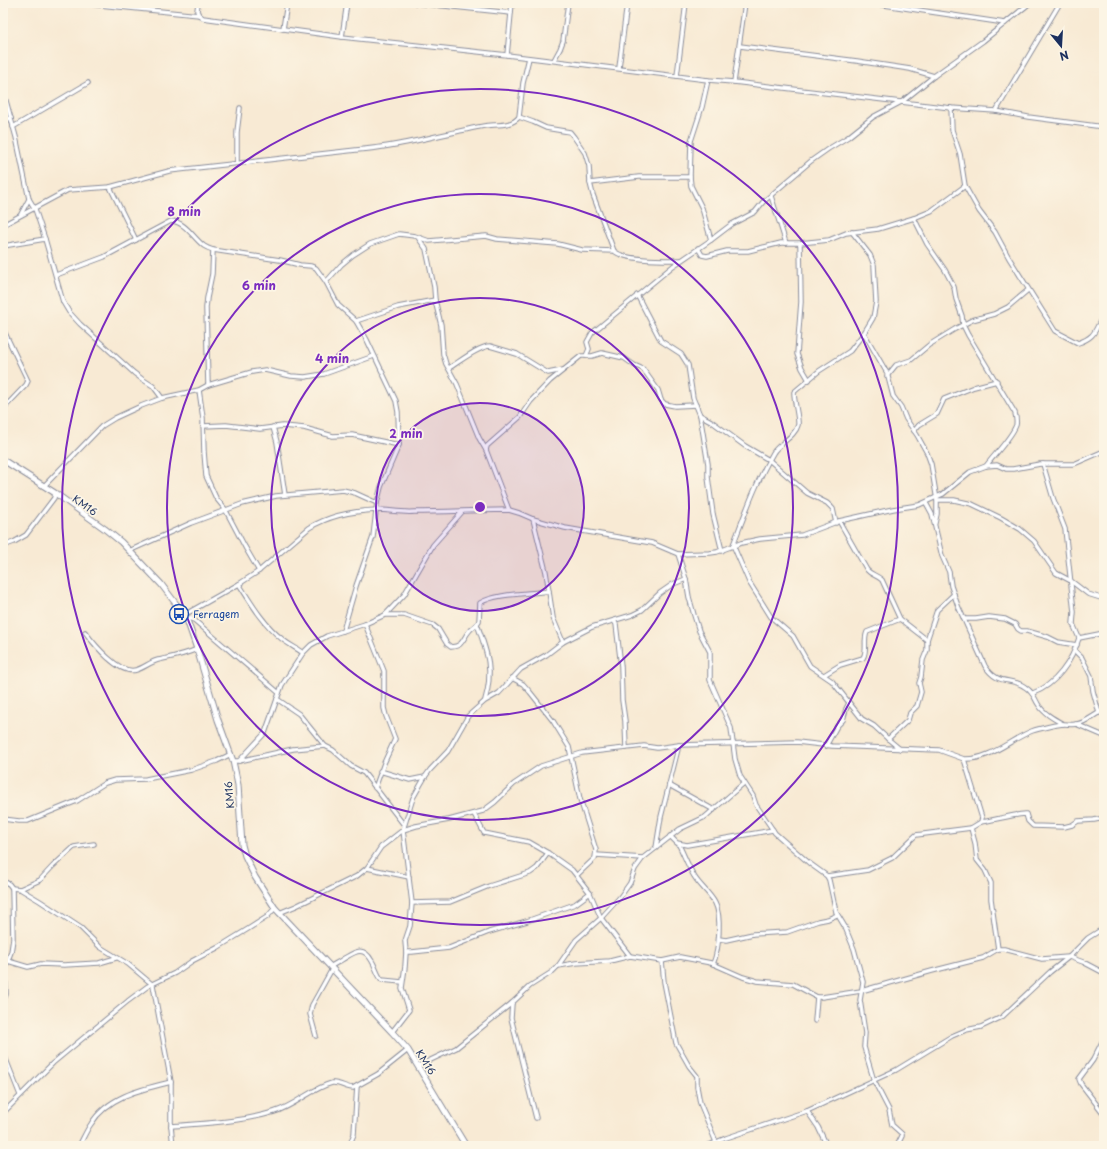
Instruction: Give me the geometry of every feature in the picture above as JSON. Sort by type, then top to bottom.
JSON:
[{"type":"street","points":[[80,3],[199,15],[205,18],[342,37],[554,60],[708,80],[903,101],[951,108],[996,111],[1028,117],[1104,127]]},
{"type":"street","points":[[198,3],[197,11],[199,15]]},
{"type":"street","points":[[284,29],[287,3]]},
{"type":"street","points":[[342,37],[347,3]]},
{"type":"street","points":[[416,3],[511,13]]},
{"type":"street","points":[[423,3],[511,13]]},
{"type":"street","points":[[507,55],[512,3]]},
{"type":"street","points":[[554,60],[563,40],[568,3]]},
{"type":"street","points":[[619,68],[627,3]]},
{"type":"street","points":[[677,76],[686,3]]},
{"type":"street","points":[[734,82],[745,3]]},
{"type":"street","points":[[871,3],[1005,23]]},
{"type":"street","points":[[586,356],[588,349],[587,342],[592,333],[681,260],[732,224],[754,212],[790,178],[828,149],[848,137],[873,117],[903,101],[934,76],[983,41],[1030,3]]},
{"type":"street","points":[[996,111],[1060,3]]},
{"type":"street","points":[[740,46],[910,69],[934,76]]},
{"type":"street","points":[[3,225],[68,190],[110,186],[169,171],[383,148],[487,126],[509,124],[519,118],[523,83],[529,58]]},
{"type":"street","points":[[708,80],[702,107],[691,141],[690,177],[691,186],[702,208],[711,240]]},
{"type":"street","points":[[13,127],[88,83]]},
{"type":"street","points":[[3,90],[11,118],[29,199],[35,209],[45,239],[63,302],[69,312],[80,324],[142,379],[153,386],[162,398]]},
{"type":"street","points":[[237,163],[237,132],[240,108]]},
{"type":"street","points":[[951,108],[952,130],[960,154],[965,186],[1028,290],[1055,331],[1076,343],[1089,339],[1098,327],[1104,314]]},
{"type":"street","points":[[3,120],[11,118]]},
{"type":"street","points":[[519,118],[546,128],[566,131],[572,134],[585,154],[589,166],[590,183],[604,227],[614,251]]},
{"type":"street","points":[[590,183],[638,177],[690,177]]},
{"type":"street","points":[[110,186],[136,240]]},
{"type":"street","points":[[698,248],[704,256],[727,251],[748,251],[774,244],[829,240],[852,232],[878,229],[931,211],[965,186]]},
{"type":"street","points":[[771,196],[786,243]]},
{"type":"street","points":[[21,215],[29,199]]},
{"type":"street","points":[[914,218],[927,244],[941,264],[954,287],[963,325],[981,358],[997,381],[1012,407],[1017,419],[1016,426],[986,466]]},
{"type":"street","points":[[56,275],[94,262],[170,221],[174,221],[192,233],[204,246],[213,250],[280,260],[316,268],[326,282],[338,304],[356,321],[396,401],[398,419],[399,445],[385,475],[377,503],[373,537],[343,631]]},
{"type":"street","points":[[852,232],[870,255],[874,265],[876,297],[873,318],[850,351],[819,371],[794,392],[798,421],[796,428],[777,448],[769,460],[750,498],[733,546],[749,582],[767,611],[790,633],[810,666],[832,681],[862,719],[874,726],[901,749]]},
{"type":"street","points":[[326,282],[341,264],[370,244],[399,234],[406,234],[433,242],[486,236],[497,239],[558,244],[582,250],[614,251],[618,254],[656,260],[681,260]]},
{"type":"street","points":[[419,238],[426,249],[434,287],[435,300],[442,331],[443,354],[486,450],[510,510]]},
{"type":"street","points":[[3,246],[45,239]]},
{"type":"street","points":[[800,243],[801,302],[797,354],[802,368],[809,380]]},
{"type":"street","points":[[208,385],[206,308],[212,274],[213,250]]},
{"type":"street","points":[[887,376],[896,366],[911,360],[929,345],[955,329],[972,320],[994,314],[1008,307],[1028,290]]},
{"type":"street","points":[[637,295],[662,341],[681,354],[688,365],[693,398],[700,415],[708,464],[711,504],[722,551]]},
{"type":"street","points":[[356,321],[398,307],[435,300]]},
{"type":"street","points":[[3,329],[28,377],[26,386],[3,409]]},
{"type":"street","points":[[864,333],[885,369],[893,396],[901,407],[906,419],[927,453],[931,464],[937,499],[937,514],[934,523]]},
{"type":"street","points":[[449,368],[480,349],[490,346],[517,354],[548,373],[566,369]]},
{"type":"street","points":[[486,450],[490,442],[520,417],[531,401],[550,382],[581,356],[592,356],[602,353],[624,358],[634,365],[644,369],[658,390],[661,400],[665,404],[675,406],[696,405]]},
{"type":"street","points":[[44,486],[102,426],[126,412],[162,398],[199,390],[208,385],[252,372],[265,370],[291,376],[315,376],[374,356]]},
{"type":"street","points":[[914,431],[919,425],[937,414],[944,398],[974,387],[997,381]]},
{"type":"street","points":[[199,390],[206,476],[216,498],[225,509],[259,571]]},
{"type":"street","points":[[700,415],[711,421],[745,446],[769,460],[807,493],[827,503],[833,510],[837,522],[869,573],[878,576],[882,580],[900,619],[927,640]]},
{"type":"street","points":[[203,426],[236,426],[260,429],[283,426],[304,428],[333,436],[352,435],[399,445]]},
{"type":"street","points":[[273,427],[277,442],[285,495]]},
{"type":"street","points":[[185,616],[259,571],[309,528],[330,518],[352,513],[376,510],[404,513],[510,510],[533,519],[586,532],[652,544],[678,554],[710,553],[722,551],[752,540],[802,535],[837,522],[926,503],[937,499],[970,472],[986,466],[997,466],[1006,469],[1013,469],[1042,464],[1074,464],[1104,451]]},
{"type":"street","name":"KM16","points":[[3,460],[55,493],[105,529],[161,584],[185,616],[197,649],[218,720],[231,754],[236,761],[242,845],[245,856],[255,877],[279,913],[408,1050],[466,1146]]},
{"type":"street","points":[[1033,694],[1047,687],[1066,666],[1075,651],[1079,638],[1073,624],[1071,581],[1065,529],[1042,464]]},
{"type":"street","points":[[129,551],[225,509],[264,498],[343,490],[355,493],[377,503]]},
{"type":"street","points":[[3,546],[26,535],[54,498],[55,493]]},
{"type":"street","points":[[937,499],[954,500],[972,504],[1020,529],[1034,541],[1056,573],[1071,581],[1088,594],[1104,599]]},
{"type":"street","points":[[926,503],[932,514],[939,544],[954,594],[988,671],[998,679],[1022,685],[1033,694],[1038,705],[1052,718],[1063,724]]},
{"type":"street","points":[[236,761],[265,733],[282,685],[303,653],[311,645],[327,636],[365,624],[385,615],[404,595],[433,545],[462,512]]},
{"type":"street","points":[[533,519],[549,591],[553,618],[563,642]]},
{"type":"street","points":[[678,554],[686,579],[694,615],[710,652],[710,680],[731,728],[737,769],[773,830],[809,863],[827,876],[830,883],[837,915],[846,927],[856,955],[862,982],[860,1000],[864,1047],[874,1081],[889,1110],[892,1125],[902,1134],[897,1146]]},
{"type":"street","points":[[392,1032],[409,1010],[403,994],[402,982],[405,967],[405,941],[410,926],[412,903],[403,830],[413,798],[425,777],[448,751],[468,716],[485,701],[499,693],[521,669],[546,655],[563,642],[592,627],[632,615],[642,610],[673,584],[686,579]]},
{"type":"street","points":[[239,584],[247,598],[274,631],[282,639],[303,653]]},
{"type":"street","points":[[385,615],[404,615],[433,625],[438,629],[447,644],[451,647],[461,644],[469,631],[477,624],[479,621],[480,603],[485,600],[549,591]]},
{"type":"street","points":[[888,739],[908,720],[910,713],[917,706],[921,692],[919,683],[922,677],[923,660],[926,654],[927,640],[937,610],[954,594]]},
{"type":"street","points":[[185,616],[194,620],[279,693]]},
{"type":"street","points":[[964,618],[976,619],[989,617],[1006,619],[1015,624],[1021,631],[1027,631],[1048,637],[1058,642],[1077,645]]},
{"type":"street","points":[[824,675],[840,665],[863,658],[866,653],[865,637],[867,632],[900,619]]},
{"type":"street","points":[[614,620],[616,624],[621,666],[626,748]]},
{"type":"street","points":[[365,624],[384,671],[384,708],[395,739],[380,771],[375,788]]},
{"type":"street","points":[[477,624],[486,648],[490,670],[489,688],[485,701]]},
{"type":"street","points":[[85,632],[102,653],[128,670],[136,670],[151,662],[184,655],[197,649]]},
{"type":"street","points":[[1079,638],[1104,632]]},
{"type":"street","points":[[1075,651],[1082,658],[1091,676],[1093,691],[1099,713]]},
{"type":"street","points":[[512,678],[523,684],[553,721],[569,747],[580,799],[596,850],[596,855],[590,864],[577,875]]},
{"type":"street","points":[[277,699],[299,714],[325,746],[333,750],[351,766],[364,773],[404,825]]},
{"type":"street","points":[[826,746],[843,720],[849,703]]},
{"type":"street","points":[[279,913],[347,881],[367,868],[378,850],[403,830],[474,814],[486,809],[514,784],[541,766],[571,756],[593,751],[644,746],[657,748],[679,745],[805,742],[826,746],[938,750],[964,759],[987,755],[1032,731],[1063,724],[1076,724],[1084,722],[1104,710]]},
{"type":"street","points":[[1076,724],[1104,736]]},
{"type":"street","points":[[656,848],[661,817],[679,745]]},
{"type":"street","points":[[236,761],[293,749],[325,746]]},
{"type":"street","points":[[3,819],[28,821],[77,801],[105,783],[115,780],[146,779],[191,770],[217,761],[231,754]]},
{"type":"street","points":[[964,759],[982,818],[981,822]]},
{"type":"street","points":[[380,771],[410,780],[425,777]]},
{"type":"street","points":[[418,1066],[456,1048],[512,1003],[530,986],[544,978],[558,966],[576,940],[601,918],[623,893],[630,883],[635,869],[643,858],[670,836],[698,822],[744,783]]},
{"type":"street","points":[[669,785],[714,810]]},
{"type":"street","points":[[827,876],[874,868],[892,858],[916,835],[971,828],[981,822],[1022,813],[1026,814],[1028,821],[1033,826],[1064,827],[1072,825],[1078,821],[1104,818]]},
{"type":"street","points":[[474,814],[484,833],[524,840],[548,853],[572,870],[590,893],[601,918],[630,956]]},
{"type":"street","points":[[971,828],[975,839],[978,862],[985,870],[991,883],[991,899],[998,949]]},
{"type":"street","points":[[679,845],[695,844],[773,830]]},
{"type":"street","points":[[670,836],[679,845],[693,875],[716,904],[719,939],[717,954],[713,964]]},
{"type":"street","points":[[20,889],[40,880],[53,866],[74,848],[94,844]]},
{"type":"street","points":[[412,903],[450,902],[488,886],[530,873],[537,868],[548,853]]},
{"type":"street","points":[[596,855],[643,858]]},
{"type":"street","points":[[367,868],[409,877]]},
{"type":"street","points":[[3,881],[9,884],[12,888],[13,938],[11,952],[4,968],[6,994],[3,1002]]},
{"type":"street","points":[[12,888],[20,889],[81,928],[100,947],[128,964],[153,985],[171,1082],[171,1126],[173,1146]]},
{"type":"street","points":[[406,952],[449,948],[489,932],[574,904],[590,893]]},
{"type":"street","points":[[3,1112],[67,1050],[148,986],[153,985],[192,961],[230,941],[267,917],[275,908]]},
{"type":"street","points":[[719,939],[726,940],[768,933],[787,932],[818,921],[828,920],[837,915]]},
{"type":"street","points":[[707,1146],[807,1111],[874,1081],[952,1036],[981,1027],[1002,1017],[1088,938],[1104,928]]},
{"type":"street","points":[[558,966],[576,963],[605,962],[630,956],[662,961],[680,957],[704,961],[743,977],[757,981],[793,984],[817,997],[861,991],[983,958],[998,949],[1004,949],[1042,959],[1069,957],[1083,962],[1104,973]]},
{"type":"street","points":[[316,1036],[310,1014],[312,1005],[331,968],[351,954],[356,951],[366,952],[382,980],[402,982]]},
{"type":"street","points":[[8,961],[28,967],[41,964],[64,965],[99,963],[116,958]]},
{"type":"street","points":[[662,961],[664,982],[676,1043],[689,1066],[697,1076],[697,1087],[700,1103],[716,1142]]},
{"type":"street","points":[[815,1021],[817,997]]},
{"type":"street","points":[[512,1003],[510,1018],[536,1118]]},
{"type":"street","points":[[1104,1038],[1093,1060],[1079,1079],[1081,1084],[1104,1114]]},
{"type":"street","points":[[171,1126],[236,1120],[276,1112],[333,1083],[353,1088],[378,1074],[408,1050]]},
{"type":"street","points":[[3,1052],[20,1095]]},
{"type":"street","points":[[79,1146],[91,1123],[100,1112],[114,1102],[139,1090],[171,1082]]},
{"type":"street","points":[[349,1146],[354,1134],[357,1086]]},
{"type":"street","points":[[807,1111],[818,1127],[827,1146]]},
{"type":"place","name":"Ferragem","points":[[179,614]]}]
